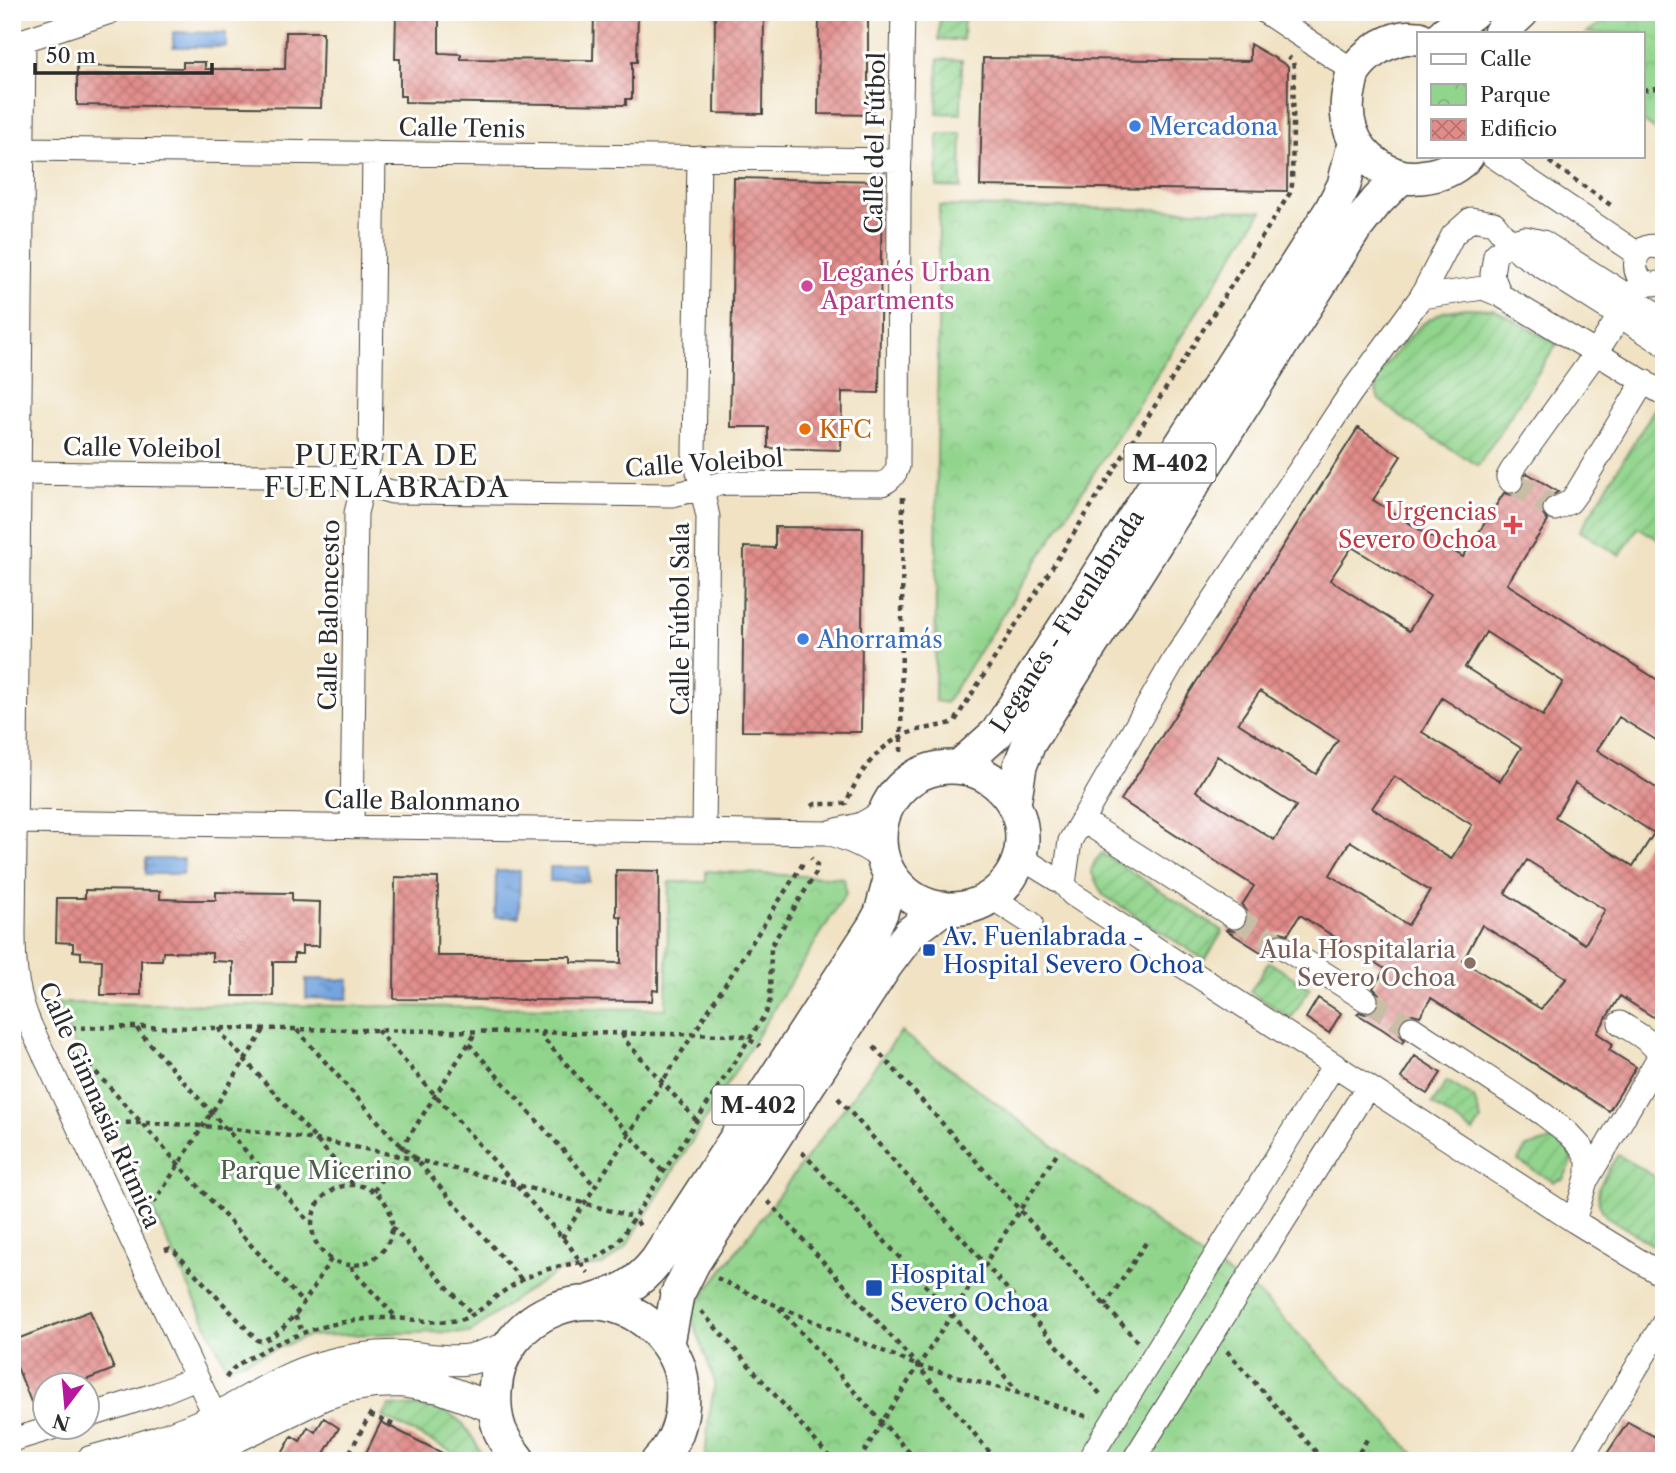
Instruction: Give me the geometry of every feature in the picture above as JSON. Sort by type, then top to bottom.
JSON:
[{"type":"highway","points":[[1446,32],[1473,12]]},
{"type":"highway","points":[[1501,32],[1522,12]]},
{"type":"highway","points":[[1417,37],[1403,38],[1381,46],[1354,71],[1346,101],[1348,124],[1356,144],[1371,161],[1401,177],[1436,176],[1458,165],[1465,158]]},
{"type":"highway","name":"Leganés - Fuenlabrada","points":[[959,767],[997,733],[1315,236],[1344,185],[1356,144]]},
{"type":"highway","name":"Leganés - Fuenlabrada","points":[[1020,858],[1021,821],[1014,804],[1020,766],[1029,743],[1354,230],[1401,177]]},
{"type":"highway","points":[[959,767],[981,773],[1000,786],[1014,804]]},
{"type":"highway","name":"M-402","points":[[589,1289],[624,1290],[642,1278],[662,1252],[881,913],[888,869],[880,836],[884,813],[889,804],[896,793],[914,777],[936,769],[959,767]]},
{"type":"highway","name":"M-402","points":[[888,869],[905,892],[923,903],[943,908],[960,908],[991,897],[1014,873],[1020,858]]},
{"type":"highway","name":"M-402","points":[[668,1343],[677,1295],[693,1263],[886,965],[910,933],[943,908]]},
{"type":"highway","points":[[519,1461],[503,1439],[494,1408],[496,1377],[507,1348],[527,1323],[589,1289],[646,1320],[668,1343],[681,1371],[684,1402],[678,1432],[661,1460]]},
{"type":"main road","points":[[92,1461],[159,1442],[216,1418],[265,1390],[319,1367],[353,1358],[401,1356],[470,1359],[507,1348]]},
{"type":"main road","points":[[183,1461],[323,1395],[349,1387],[400,1382],[440,1388],[494,1408]]},
{"type":"street","points":[[18,42],[110,12]]},
{"type":"street","name":"Calle del Fútbol","points":[[892,478],[898,466],[899,450],[903,12]]},
{"type":"street","points":[[1265,12],[1354,71]]},
{"type":"street","name":"Calle Gimnasia Rítmica","points":[[18,42],[23,149],[15,822],[14,963],[17,986],[31,1027],[216,1418]]},
{"type":"street","name":"Calle Tenis","points":[[23,149],[900,160]]},
{"type":"street","name":"Calle Baloncesto","points":[[352,827],[356,513],[370,456],[374,153]]},
{"type":"street","name":"Calle Fútbol Sala","points":[[699,157],[694,453],[708,517],[704,831]]},
{"type":"street","points":[[1496,158],[1638,254]]},
{"type":"street","points":[[1064,884],[1070,841],[1175,658],[1350,394],[1421,297],[1452,234],[1471,219],[1494,223],[1509,242]]},
{"type":"street","points":[[1500,295],[1492,274],[1496,255],[1509,242],[1525,238],[1544,242],[1639,294],[1664,320]]},
{"type":"street","points":[[1664,248],[1645,247],[1634,262],[1639,294],[1664,344]]},
{"type":"street","points":[[1421,297],[1483,288],[1500,295],[1654,388],[1570,502],[1555,509]]},
{"type":"street","points":[[1511,481],[1508,477],[1521,457],[1639,294]]},
{"type":"street","name":"Calle Voleibol","points":[[19,473],[339,477],[392,492],[672,495],[724,483],[882,484],[892,478]]},
{"type":"street","name":"Calle Balonmano","points":[[828,833],[861,823],[877,815],[889,804]]},
{"type":"street","points":[[1082,820],[1234,917]]},
{"type":"street","name":"Calle Balonmano","points":[[15,822],[828,833],[859,844],[876,855],[888,869]]},
{"type":"street","points":[[1020,858],[1064,884],[1072,894],[1367,1088],[1664,1276]]},
{"type":"street","points":[[991,897],[1031,923]]},
{"type":"street","points":[[1281,946],[1366,1000]]},
{"type":"street","points":[[1586,1181],[1659,1057],[1658,1050],[1653,1045],[1620,1023]]},
{"type":"street","points":[[1412,1028],[1543,1114],[1568,1133],[1582,1148],[1588,1160],[1588,1174],[1574,1221]]},
{"type":"street","points":[[1088,1461],[1334,1065]]},
{"type":"street","points":[[1133,1461],[1367,1088]]},
{"type":"street","points":[[1580,1461],[1664,1322]]},
{"type":"street","points":[[102,1412],[157,1394],[196,1377]]},
{"type":"street","points":[[12,1440],[32,1434]]},
{"type":"path","points":[[1340,12],[1352,12]]},
{"type":"path","points":[[812,806],[815,803],[846,803],[856,780],[883,748],[922,729],[954,721],[1287,198],[1292,185],[1294,82],[1294,64],[1289,55]]},
{"type":"path","points":[[1644,90],[1664,87]]},
{"type":"path","points":[[1544,158],[1619,211]]},
{"type":"path","points":[[892,478],[903,484],[901,752]]},
{"type":"path","points":[[226,1378],[232,1369],[250,1358],[303,1333],[375,1318],[396,1317],[442,1322],[465,1318],[522,1280],[554,1267],[602,1255],[619,1241],[766,1013],[769,1005],[770,948],[816,873],[817,865],[811,858]]},
{"type":"path","points":[[562,1238],[804,859]]},
{"type":"path","points":[[137,1027],[211,1113],[312,1222]]},
{"type":"path","points":[[61,1028],[739,1035],[760,1046]]},
{"type":"path","points":[[219,1028],[351,1179],[351,1185]]},
{"type":"path","points":[[146,1210],[155,1201],[264,1029]]},
{"type":"path","points":[[297,1030],[522,1280]]},
{"type":"path","points":[[377,1030],[562,1238],[581,1262],[589,1289]]},
{"type":"path","points":[[374,1191],[477,1031]]},
{"type":"path","points":[[542,1032],[542,1037],[663,1172]]},
{"type":"path","points":[[622,1033],[624,1040],[697,1121]]},
{"type":"path","points":[[469,1044],[595,1186]]},
{"type":"path","points":[[874,1046],[1143,1348]]},
{"type":"path","points":[[73,1055],[85,1060],[303,1303]]},
{"type":"path","points":[[838,1098],[1108,1404]]},
{"type":"path","points":[[106,1125],[142,1123],[203,1126],[315,1139],[398,1155],[629,1216]]},
{"type":"path","points":[[859,1461],[1059,1150]]},
{"type":"path","points":[[802,1152],[952,1314],[1019,1393]]},
{"type":"path","points":[[351,1185],[374,1191],[390,1210],[393,1221],[388,1245],[381,1253],[372,1260],[352,1266],[341,1264],[322,1252],[312,1233],[314,1211],[320,1201],[329,1192],[351,1185]]},
{"type":"path","points":[[768,1201],[918,1366],[997,1461]]},
{"type":"path","points":[[637,1221],[641,1228]]},
{"type":"path","points":[[392,1227],[473,1315]]},
{"type":"path","points":[[1105,1306],[1147,1241]]},
{"type":"path","points":[[165,1250],[175,1252],[258,1341],[265,1341],[295,1316],[331,1259]]},
{"type":"path","points":[[352,1266],[396,1317]]},
{"type":"path","points":[[716,1278],[918,1366],[1019,1393],[1099,1420]]},
{"type":"path","points":[[776,1305],[917,1461]]},
{"type":"path","points":[[698,1308],[833,1461]]},
{"type":"path","points":[[295,1316],[301,1329]]},
{"type":"path","points":[[1212,1335],[1324,1461]]},
{"type":"path","points":[[345,1461],[376,1404]]},
{"type":"path","points":[[370,1415],[394,1425]]},
{"type":"path","points":[[1354,1461],[1369,1436]]},
{"type":"green space","points":[[940,12],[964,12],[963,40],[939,40]]},
{"type":"green space","points":[[1617,12],[1664,12],[1664,136],[1644,122],[1644,32],[1587,32]]},
{"type":"green space","points":[[938,59],[962,60],[961,114],[937,113]]},
{"type":"green space","points":[[938,134],[962,134],[961,188],[937,187]]},
{"type":"green space","points":[[939,206],[1262,211],[946,703],[935,701]]},
{"type":"green space","points":[[1465,308],[1494,309],[1557,344],[1478,466],[1405,420],[1379,400],[1375,388],[1379,374],[1402,344],[1422,324],[1443,312]]},
{"type":"green space","points":[[1655,408],[1664,413],[1664,543],[1638,527],[1620,556],[1580,531]]},
{"type":"green space","points":[[1102,853],[1223,931],[1205,960],[1102,894],[1091,871]]},
{"type":"green space","name":"Parque Micerino","points":[[706,871],[844,878],[846,893],[626,1247],[603,1265],[563,1269],[519,1296],[470,1333],[308,1336],[227,1368],[55,1003],[666,1009],[669,882],[706,882]]},
{"type":"green space","points":[[1269,962],[1310,988],[1291,1018],[1250,992]]},
{"type":"green space","points":[[901,1032],[1195,1252],[1259,1294],[1420,1461],[710,1461],[705,1458],[715,1382],[690,1313]]},
{"type":"green space","points":[[1447,1081],[1474,1098],[1481,1120],[1473,1132],[1432,1104]]},
{"type":"green space","points":[[1553,1140],[1569,1151],[1572,1162],[1563,1179],[1554,1182],[1518,1161],[1526,1147]]},
{"type":"green space","points":[[1618,1155],[1664,1182],[1664,1252],[1606,1216],[1601,1207],[1598,1199],[1600,1184]]},
{"type":"green space","points":[[389,1406],[425,1407],[449,1414],[459,1420],[467,1430],[485,1461],[470,1461],[383,1417]]},
{"type":"water","points":[[173,32],[226,33],[226,47],[173,47]]},
{"type":"water","points":[[146,859],[184,859],[183,874],[146,874]]},
{"type":"water","points":[[550,867],[589,867],[589,882],[550,881]]},
{"type":"water","points":[[496,871],[520,871],[519,917],[495,917]]},
{"type":"water","points":[[306,979],[349,980],[348,999],[306,998]]},
{"type":"building","points":[[396,12],[439,12],[439,53],[461,54],[461,59],[593,60],[594,12],[638,12],[637,62],[632,62],[632,99],[626,99],[626,105],[405,102],[405,96],[400,96],[400,59],[395,59]]},
{"type":"building","points":[[715,12],[764,12],[763,114],[714,113]]},
{"type":"building","points":[[819,12],[868,12],[868,97],[874,97],[874,115],[818,114]]},
{"type":"building","points":[[286,32],[323,32],[321,108],[77,105],[77,66],[183,68],[183,62],[205,62],[205,69],[285,69]]},
{"type":"building","name":"Mercadona","points":[[1250,44],[1288,66],[1287,191],[980,186],[983,58],[1250,61]]},
{"type":"building","name":"Leganés Urban Apartments","points":[[734,178],[882,181],[879,393],[842,392],[841,450],[768,448],[768,427],[730,427]]},
{"type":"building","points":[[1358,428],[1401,456],[1373,500],[1463,557],[1504,493],[1512,495],[1520,492],[1527,473],[1558,492],[1543,502],[1542,514],[1548,521],[1507,584],[1664,684],[1664,745],[1619,717],[1597,750],[1664,793],[1664,1024],[1620,996],[1597,1033],[1613,1044],[1609,1050],[1636,1067],[1609,1111],[1431,998],[1420,1016],[1406,1015],[1400,1021],[1398,1028],[1405,1040],[1403,1043],[1357,1014],[1372,1013],[1378,1007],[1379,994],[1373,988],[1385,969],[1300,915],[1288,934],[1275,933],[1270,938],[1267,946],[1272,959],[1226,930],[1240,930],[1246,924],[1247,911],[1242,905],[1254,886],[1121,800]],"holes":[[[1352,547],[1430,596],[1409,631],[1330,580]],[[1486,632],[1563,682],[1543,716],[1465,667]],[[1260,691],[1338,740],[1316,774],[1238,723]],[[1442,698],[1521,748],[1500,781],[1422,732]],[[1217,756],[1296,806],[1274,840],[1196,791]],[[1394,776],[1472,825],[1451,859],[1372,808]],[[1575,783],[1654,833],[1633,866],[1555,817]],[[1350,841],[1430,891],[1408,925],[1330,875]],[[1527,860],[1605,910],[1585,944],[1505,893]],[[1482,925],[1567,978],[1541,1009],[1463,961]]]},
{"type":"building","name":"Ahorramás","points":[[775,527],[863,528],[861,732],[742,731],[744,547],[775,548]]},
{"type":"building","points":[[616,870],[659,871],[658,991],[653,990],[652,1001],[394,999],[395,877],[438,878],[437,956],[571,956],[571,962],[621,963],[621,917],[616,916]]},
{"type":"building","points":[[85,890],[160,891],[160,899],[188,900],[216,900],[216,892],[292,893],[292,901],[320,902],[319,946],[302,946],[302,954],[294,954],[294,962],[273,962],[273,996],[233,996],[233,962],[212,961],[212,953],[171,952],[163,952],[162,960],[141,960],[141,995],[101,995],[102,960],[81,959],[81,952],[73,951],[73,943],[56,942],[57,898],[85,898]]},
{"type":"building","points":[[1318,998],[1341,1013],[1329,1033],[1306,1018]]},
{"type":"building","points":[[1415,1056],[1441,1073],[1427,1094],[1401,1078]]},
{"type":"building","points":[[90,1311],[114,1369],[102,1374],[32,1372],[31,1402],[12,1354],[12,1341]]},
{"type":"building","points":[[324,1418],[339,1428],[323,1455],[332,1461],[278,1461],[292,1436],[300,1441],[308,1427],[315,1432]]},
{"type":"building","points":[[381,1422],[458,1461],[362,1461]]},
{"type":"building","points":[[1628,1422],[1664,1442],[1664,1461],[1602,1461]]},
{"type":"tunnel","points":[[1511,481],[1555,509]]},
{"type":"tunnel","points":[[1234,917],[1281,946]]},
{"type":"tunnel","points":[[1366,1000],[1412,1028]]},
{"type":"place","name":"Mercadona","points":[[1135,126]]},
{"type":"place","name":"Leganés Urban Apartments","points":[[807,286]]},
{"type":"place","name":"KFC","points":[[805,429]]},
{"type":"place","name":"Urgencias Severo Ochoa","points":[[1513,525]]},
{"type":"place","name":"Ahorramás","points":[[803,639]]},
{"type":"place","name":"Av. Fuenlabrada - Hospital Severo Ochoa","points":[[929,950]]},
{"type":"place","name":"Aula Hospitalaria Severo Ochoa","points":[[1470,963]]},
{"type":"place","name":"Hospital Severo Ochoa","points":[[874,1288]]},
{"type":"district","name":"PUERTA DE FUENLABRADA","points":[[387,471]]}]
